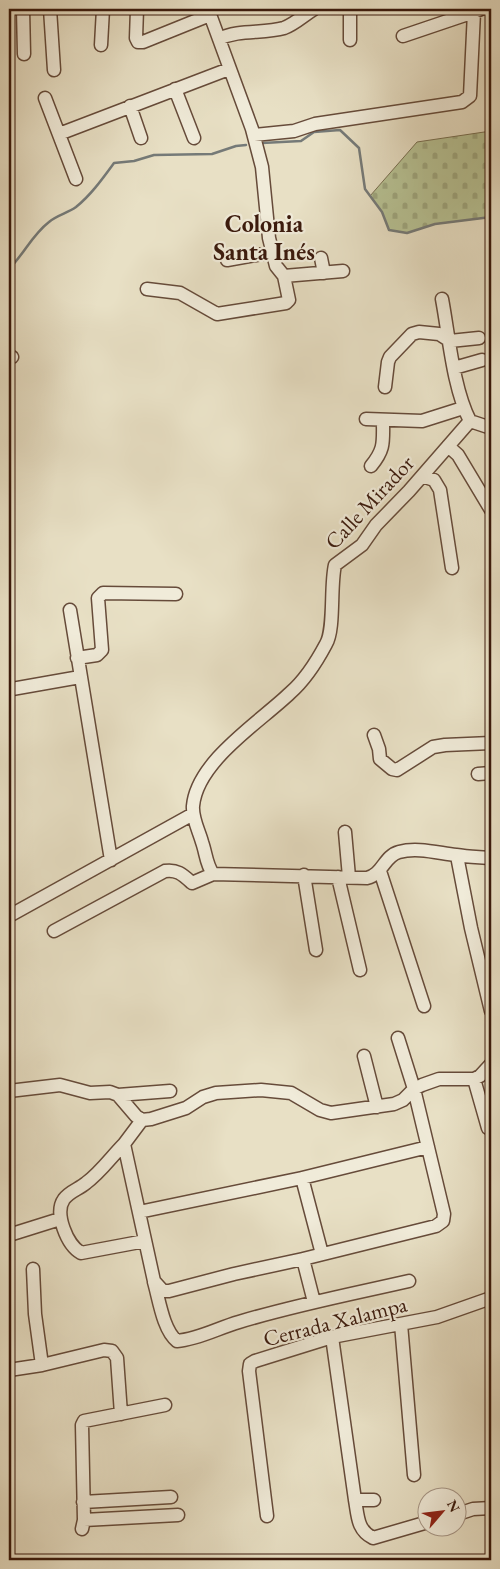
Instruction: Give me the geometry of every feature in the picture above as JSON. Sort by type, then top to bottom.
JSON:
[{"type":"street","points":[[24,9],[24,54]]},
{"type":"street","points":[[50,9],[54,70]]},
{"type":"street","points":[[100,45],[103,9]]},
{"type":"street","points":[[137,9],[136,38],[138,42],[143,42],[209,12],[254,135],[262,167],[268,224],[276,266],[284,276],[290,296],[286,303],[217,314],[180,294],[147,289]]},
{"type":"street","points":[[219,39],[226,35],[271,31],[286,27],[314,9]]},
{"type":"street","points":[[350,9],[350,40]]},
{"type":"street","points":[[254,135],[294,131],[315,124],[462,102],[470,96],[477,11],[403,36]]},
{"type":"street","points":[[59,134],[229,69]]},
{"type":"street","points":[[176,89],[194,138]]},
{"type":"street","points":[[46,98],[76,179]]},
{"type":"street","points":[[130,106],[141,138]]},
{"type":"street","points":[[226,260],[273,252]]},
{"type":"street","points":[[321,258],[324,273]]},
{"type":"street","points":[[284,276],[343,272]]},
{"type":"street","points":[[442,299],[454,368],[467,424],[486,434],[491,439]]},
{"type":"street","points":[[385,387],[390,357],[412,334],[419,332],[439,334],[450,341],[479,338]]},
{"type":"street","points":[[454,368],[482,360]]},
{"type":"street","points":[[366,419],[422,421],[463,408]]},
{"type":"street","points":[[371,466],[382,448],[383,420]]},
{"type":"street","points":[[467,424],[491,428]]},
{"type":"street","name":"Calle Mirador","points":[[193,814],[196,793],[206,772],[243,733],[292,692],[328,642],[336,566],[362,545],[376,525],[409,492],[467,424]]},
{"type":"street","points":[[448,446],[458,455],[491,510]]},
{"type":"street","points":[[422,476],[434,480],[440,490],[452,568]]},
{"type":"street","points":[[77,658],[98,655],[102,650],[99,595],[103,593],[176,594]]},
{"type":"street","points":[[70,610],[111,860]]},
{"type":"street","points":[[12,688],[80,677]]},
{"type":"street","points":[[374,734],[380,759],[392,769],[397,770],[433,747],[491,742]]},
{"type":"street","points":[[9,916],[193,814],[208,867],[213,874]]},
{"type":"street","points":[[345,832],[344,877],[360,970]]},
{"type":"street","points":[[54,931],[165,871],[173,870],[181,873],[192,883],[213,874],[367,878],[374,876],[392,855],[399,852],[425,851],[491,858]]},
{"type":"street","points":[[458,856],[491,1010]]},
{"type":"street","points":[[380,871],[424,1006]]},
{"type":"street","points":[[304,876],[316,950]]},
{"type":"street","points":[[154,1281],[164,1291],[169,1291],[436,1226],[443,1221],[444,1214],[414,1088],[398,1038]]},
{"type":"street","points":[[364,1056],[377,1107]]},
{"type":"street","points":[[118,1095],[136,1116],[142,1120],[186,1108],[203,1097],[216,1093],[261,1090],[291,1093],[320,1110],[331,1113],[398,1103],[414,1088],[439,1079],[474,1079],[480,1076],[491,1064]]},
{"type":"street","points":[[474,1079],[488,1128]]},
{"type":"street","points":[[9,1092],[60,1085],[90,1093],[110,1092],[118,1095],[170,1091]]},
{"type":"street","points":[[142,1120],[124,1144],[87,1183],[70,1193],[63,1200],[60,1219],[71,1246],[81,1253],[145,1241]]},
{"type":"street","points":[[124,1144],[154,1281],[166,1326],[172,1337],[177,1341],[238,1322],[314,1302],[409,1281]]},
{"type":"street","points":[[139,1212],[302,1178],[428,1147]]},
{"type":"street","points":[[302,1178],[322,1254]]},
{"type":"street","points":[[9,1235],[60,1219]]},
{"type":"street","points":[[303,1259],[314,1302]]},
{"type":"street","points":[[33,1269],[35,1314],[42,1365]]},
{"type":"street","name":"Cerrada Xalampa","points":[[267,1516],[249,1370],[250,1364],[332,1337],[436,1317],[491,1298]]},
{"type":"street","points":[[401,1324],[414,1475]]},
{"type":"street","points":[[332,1337],[360,1526],[364,1533],[373,1538],[418,1525]]},
{"type":"street","points":[[9,1370],[42,1365],[104,1350],[112,1351],[116,1358],[121,1414]]},
{"type":"street","points":[[165,1405],[84,1421],[82,1425],[83,1524],[178,1515]]},
{"type":"street","points":[[84,1502],[171,1497]]},
{"type":"street","points":[[356,1500],[374,1500]]},
{"type":"street","points":[[468,1511],[491,1508]]},
{"type":"green space","points":[[491,131],[491,217],[435,224],[407,233],[389,230],[382,212],[370,196],[417,142]]},
{"type":"waterway","points":[[262,143],[301,141],[314,132],[340,130],[359,148],[365,189],[382,212],[389,230],[407,233],[435,224],[491,217]]},
{"type":"waterway","points":[[9,269],[43,227],[81,202],[114,163],[134,161],[154,155],[212,154],[236,146],[246,145]]},
{"type":"district","name":"Colonia Santa Inés","points":[[264,238]]}]
